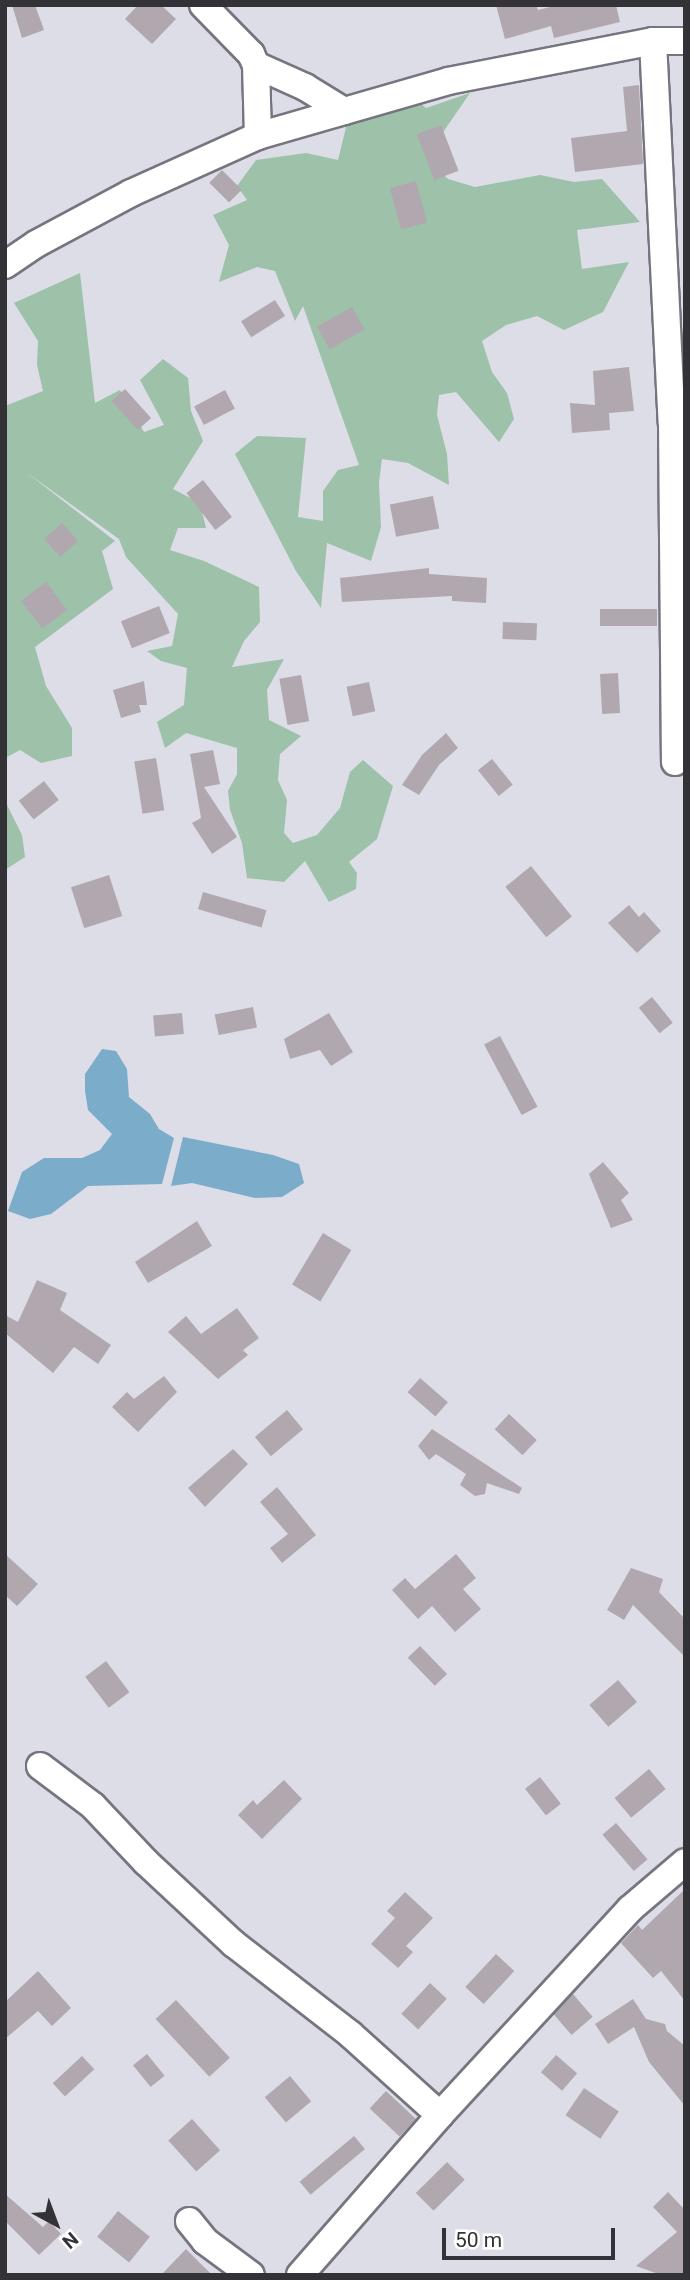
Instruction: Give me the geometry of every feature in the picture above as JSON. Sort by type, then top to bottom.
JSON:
[{"type":"street","points":[[203,5],[251,54],[256,65],[258,136]]},
{"type":"street","points":[[5,265],[36,244],[131,192],[258,136],[448,81],[653,41],[685,41]]},
{"type":"street","points":[[653,41],[672,423],[676,762]]},
{"type":"street","points":[[256,65],[305,87],[344,111]]},
{"type":"street","points":[[40,1766],[93,1806],[146,1862],[234,1944],[350,2035],[440,2115]]},
{"type":"street","points":[[300,2275],[440,2115],[630,1909],[683,1868]]},
{"type":"street","points":[[188,2221],[205,2241],[251,2275]]},
{"type":"green space","points":[[399,84],[426,108],[470,93],[426,157],[448,179],[475,187],[540,175],[574,182],[602,179],[640,222],[577,230],[582,269],[629,262],[603,312],[564,330],[537,316],[506,325],[482,341],[492,372],[507,393],[514,419],[499,442],[456,392],[439,395],[437,415],[447,454],[449,485],[408,463],[382,459],[379,482],[381,527],[371,561],[327,543],[321,608],[296,571],[235,454],[257,436],[306,438],[298,517],[323,521],[323,491],[338,470],[359,465],[303,306],[295,321],[275,271],[257,267],[219,282],[229,245],[213,215],[247,200],[237,186],[256,160],[306,153],[338,160],[353,99]]},
{"type":"green space","points":[[80,273],[95,403],[120,390],[144,432],[164,425],[140,380],[163,359],[188,378],[191,411],[203,441],[173,489],[200,503],[206,528],[178,528],[170,550],[204,561],[259,587],[260,622],[244,641],[232,667],[284,659],[267,690],[269,720],[301,736],[280,754],[278,780],[287,800],[284,833],[293,843],[317,835],[340,808],[350,772],[363,760],[393,786],[377,839],[349,862],[357,873],[356,889],[329,902],[305,861],[284,882],[247,878],[242,843],[230,810],[228,791],[237,774],[237,748],[186,733],[165,748],[157,722],[184,705],[187,668],[161,661],[147,651],[172,646],[178,614],[126,557],[119,539],[26,472],[115,541],[102,551],[113,589],[35,647],[46,686],[72,728],[72,756],[41,763],[20,750],[5,758],[5,406],[43,391],[37,365],[38,341],[14,303]]},
{"type":"green space","points":[[5,801],[22,835],[25,857],[5,870]]},
{"type":"water","points":[[102,1049],[116,1051],[127,1069],[129,1097],[150,1114],[159,1129],[174,1138],[162,1184],[88,1186],[51,1214],[30,1219],[8,1211],[22,1172],[44,1158],[82,1158],[100,1150],[112,1134],[88,1110],[85,1091],[85,1074]]},
{"type":"water","points":[[183,1137],[273,1155],[299,1164],[304,1183],[282,1197],[255,1198],[192,1183],[171,1186]]},
{"type":"building","points":[[12,5],[35,5],[44,30],[22,38]]},
{"type":"building","points":[[138,5],[161,5],[176,19],[152,44],[125,19]]},
{"type":"building","points":[[496,5],[536,5],[538,10],[558,5],[616,5],[620,22],[554,38],[551,26],[505,39]]},
{"type":"building","points":[[639,85],[643,164],[575,172],[571,138],[627,131],[623,87]]},
{"type":"building","points":[[441,125],[459,171],[434,180],[417,134]]},
{"type":"building","points":[[222,170],[242,190],[229,203],[209,183]]},
{"type":"building","points":[[416,181],[427,223],[401,230],[390,188]]},
{"type":"building","points":[[275,300],[285,316],[251,337],[241,321]]},
{"type":"building","points":[[352,307],[365,330],[330,349],[317,326]]},
{"type":"building","points":[[629,367],[634,411],[609,413],[610,430],[572,433],[570,403],[595,405],[593,371]]},
{"type":"building","points":[[125,389],[151,418],[138,430],[112,401]]},
{"type":"building","points":[[225,390],[235,409],[204,425],[194,406]]},
{"type":"building","points":[[203,480],[232,517],[215,530],[186,493]]},
{"type":"building","points":[[433,496],[439,528],[396,537],[390,504]]},
{"type":"building","points":[[62,523],[78,541],[60,557],[44,539]]},
{"type":"building","points":[[429,568],[429,574],[487,578],[486,603],[452,601],[452,596],[342,602],[340,578]]},
{"type":"building","points":[[46,582],[67,610],[42,629],[21,601]]},
{"type":"building","points":[[159,606],[170,633],[132,648],[121,621]]},
{"type":"building","points":[[600,609],[657,609],[657,626],[600,626]]},
{"type":"building","points":[[503,622],[537,623],[536,640],[502,639]]},
{"type":"building","points":[[618,673],[620,713],[602,714],[600,674]]},
{"type":"building","points":[[301,675],[309,721],[287,725],[279,679]]},
{"type":"building","points":[[144,681],[147,705],[139,705],[141,712],[121,718],[113,690]]},
{"type":"building","points":[[369,682],[375,711],[353,716],[347,687]]},
{"type":"building","points":[[446,733],[458,748],[439,765],[419,795],[402,785],[422,755]]},
{"type":"building","points":[[213,750],[220,784],[204,787],[237,837],[212,854],[192,823],[201,818],[190,754]]},
{"type":"building","points":[[156,758],[164,810],[143,814],[134,761]]},
{"type":"building","points":[[492,759],[513,785],[499,796],[478,770]]},
{"type":"building","points":[[44,781],[59,800],[34,820],[19,801]]},
{"type":"building","points":[[531,866],[572,917],[546,937],[505,887]]},
{"type":"building","points":[[109,875],[122,916],[84,928],[71,887]]},
{"type":"building","points":[[203,892],[266,910],[261,927],[198,909]]},
{"type":"building","points":[[629,905],[639,917],[644,912],[661,931],[637,953],[608,923]]},
{"type":"building","points":[[652,997],[673,1023],[660,1033],[639,1008]]},
{"type":"building","points":[[253,1007],[257,1028],[219,1035],[215,1014]]},
{"type":"building","points":[[182,1013],[184,1034],[155,1036],[153,1016]]},
{"type":"building","points":[[329,1013],[353,1052],[331,1066],[320,1050],[290,1059],[284,1039]]},
{"type":"building","points":[[500,1036],[538,1107],[522,1115],[484,1044]]},
{"type":"building","points":[[603,1162],[629,1193],[621,1200],[633,1220],[611,1228],[589,1174]]},
{"type":"building","points":[[197,1221],[212,1246],[148,1283],[135,1262]]},
{"type":"building","points":[[323,1233],[351,1250],[320,1301],[292,1284]]},
{"type":"building","points":[[37,1280],[67,1293],[60,1310],[111,1345],[98,1364],[74,1347],[53,1373],[5,1333],[5,1315],[18,1322]]},
{"type":"building","points":[[237,1308],[259,1338],[243,1350],[248,1355],[218,1379],[168,1332],[186,1316],[201,1334]]},
{"type":"building","points":[[164,1376],[177,1392],[138,1432],[112,1407],[127,1392],[134,1399]]},
{"type":"building","points":[[420,1378],[448,1402],[435,1417],[408,1392]]},
{"type":"building","points":[[287,1410],[303,1429],[271,1456],[255,1437]]},
{"type":"building","points":[[509,1414],[537,1440],[522,1455],[495,1429]]},
{"type":"building","points":[[432,1429],[522,1488],[519,1494],[487,1483],[485,1494],[475,1496],[460,1485],[466,1474],[436,1454],[429,1460],[418,1446]]},
{"type":"building","points":[[233,1449],[248,1464],[205,1507],[188,1488]]},
{"type":"building","points":[[277,1487],[316,1535],[282,1563],[270,1548],[288,1534],[260,1502]]},
{"type":"building","points":[[5,1554],[38,1584],[17,1606],[5,1595]]},
{"type":"building","points":[[456,1554],[476,1578],[463,1589],[481,1609],[455,1632],[432,1606],[418,1619],[392,1590],[405,1578],[415,1589]]},
{"type":"building","points":[[631,1568],[663,1579],[659,1592],[685,1619],[685,1657],[633,1605],[624,1620],[607,1610]]},
{"type":"building","points":[[420,1646],[447,1674],[435,1686],[408,1658]]},
{"type":"building","points":[[106,1661],[129,1692],[109,1708],[85,1677]]},
{"type":"building","points":[[618,1680],[637,1702],[608,1727],[589,1705]]},
{"type":"building","points":[[649,1769],[666,1789],[631,1818],[615,1798]]},
{"type":"building","points":[[540,1777],[561,1804],[546,1815],[525,1789]]},
{"type":"building","points":[[284,1780],[302,1799],[262,1839],[238,1815],[253,1800],[257,1805]]},
{"type":"building","points":[[616,1823],[647,1859],[634,1871],[602,1835]]},
{"type":"building","points":[[685,1889],[685,2001],[661,1971],[653,1978],[621,1943],[638,1925],[642,1930]]},
{"type":"building","points":[[405,1892],[433,1918],[406,1946],[413,1952],[398,1968],[371,1944],[395,1918],[387,1911]]},
{"type":"building","points":[[496,1954],[514,1971],[484,2004],[465,1987]]},
{"type":"building","points":[[38,1971],[71,2008],[52,2026],[38,2011],[5,2039],[5,2002]]},
{"type":"building","points":[[430,1983],[447,1999],[418,2029],[401,2014]]},
{"type":"building","points":[[573,1994],[593,2017],[572,2035],[552,2012]]},
{"type":"building","points":[[633,1999],[646,2019],[665,2024],[667,2031],[685,2046],[685,2106],[649,2062],[634,2027],[608,2044],[595,2024]]},
{"type":"building","points":[[176,2000],[230,2058],[209,2077],[156,2019]]},
{"type":"building","points":[[147,2054],[165,2076],[151,2087],[133,2065]]},
{"type":"building","points":[[556,2055],[577,2073],[562,2091],[541,2072]]},
{"type":"building","points":[[82,2056],[94,2069],[65,2096],[53,2083]]},
{"type":"building","points":[[290,2076],[311,2101],[286,2122],[265,2097]]},
{"type":"building","points":[[584,2088],[619,2111],[600,2139],[566,2115]]},
{"type":"building","points":[[386,2091],[416,2119],[400,2137],[370,2109]]},
{"type":"building","points":[[192,2119],[220,2150],[196,2172],[168,2140]]},
{"type":"building","points":[[354,2136],[365,2149],[311,2195],[300,2182]]},
{"type":"building","points":[[447,2162],[465,2180],[434,2211],[416,2193]]},
{"type":"building","points":[[668,2192],[685,2210],[685,2275],[661,2275],[636,2266],[677,2232],[653,2207]]},
{"type":"building","points":[[5,2194],[43,2227],[49,2221],[61,2234],[39,2255],[5,2221]]},
{"type":"building","points":[[118,2211],[150,2237],[129,2262],[97,2237]]},
{"type":"building","points":[[186,2249],[212,2275],[161,2275]]}]
